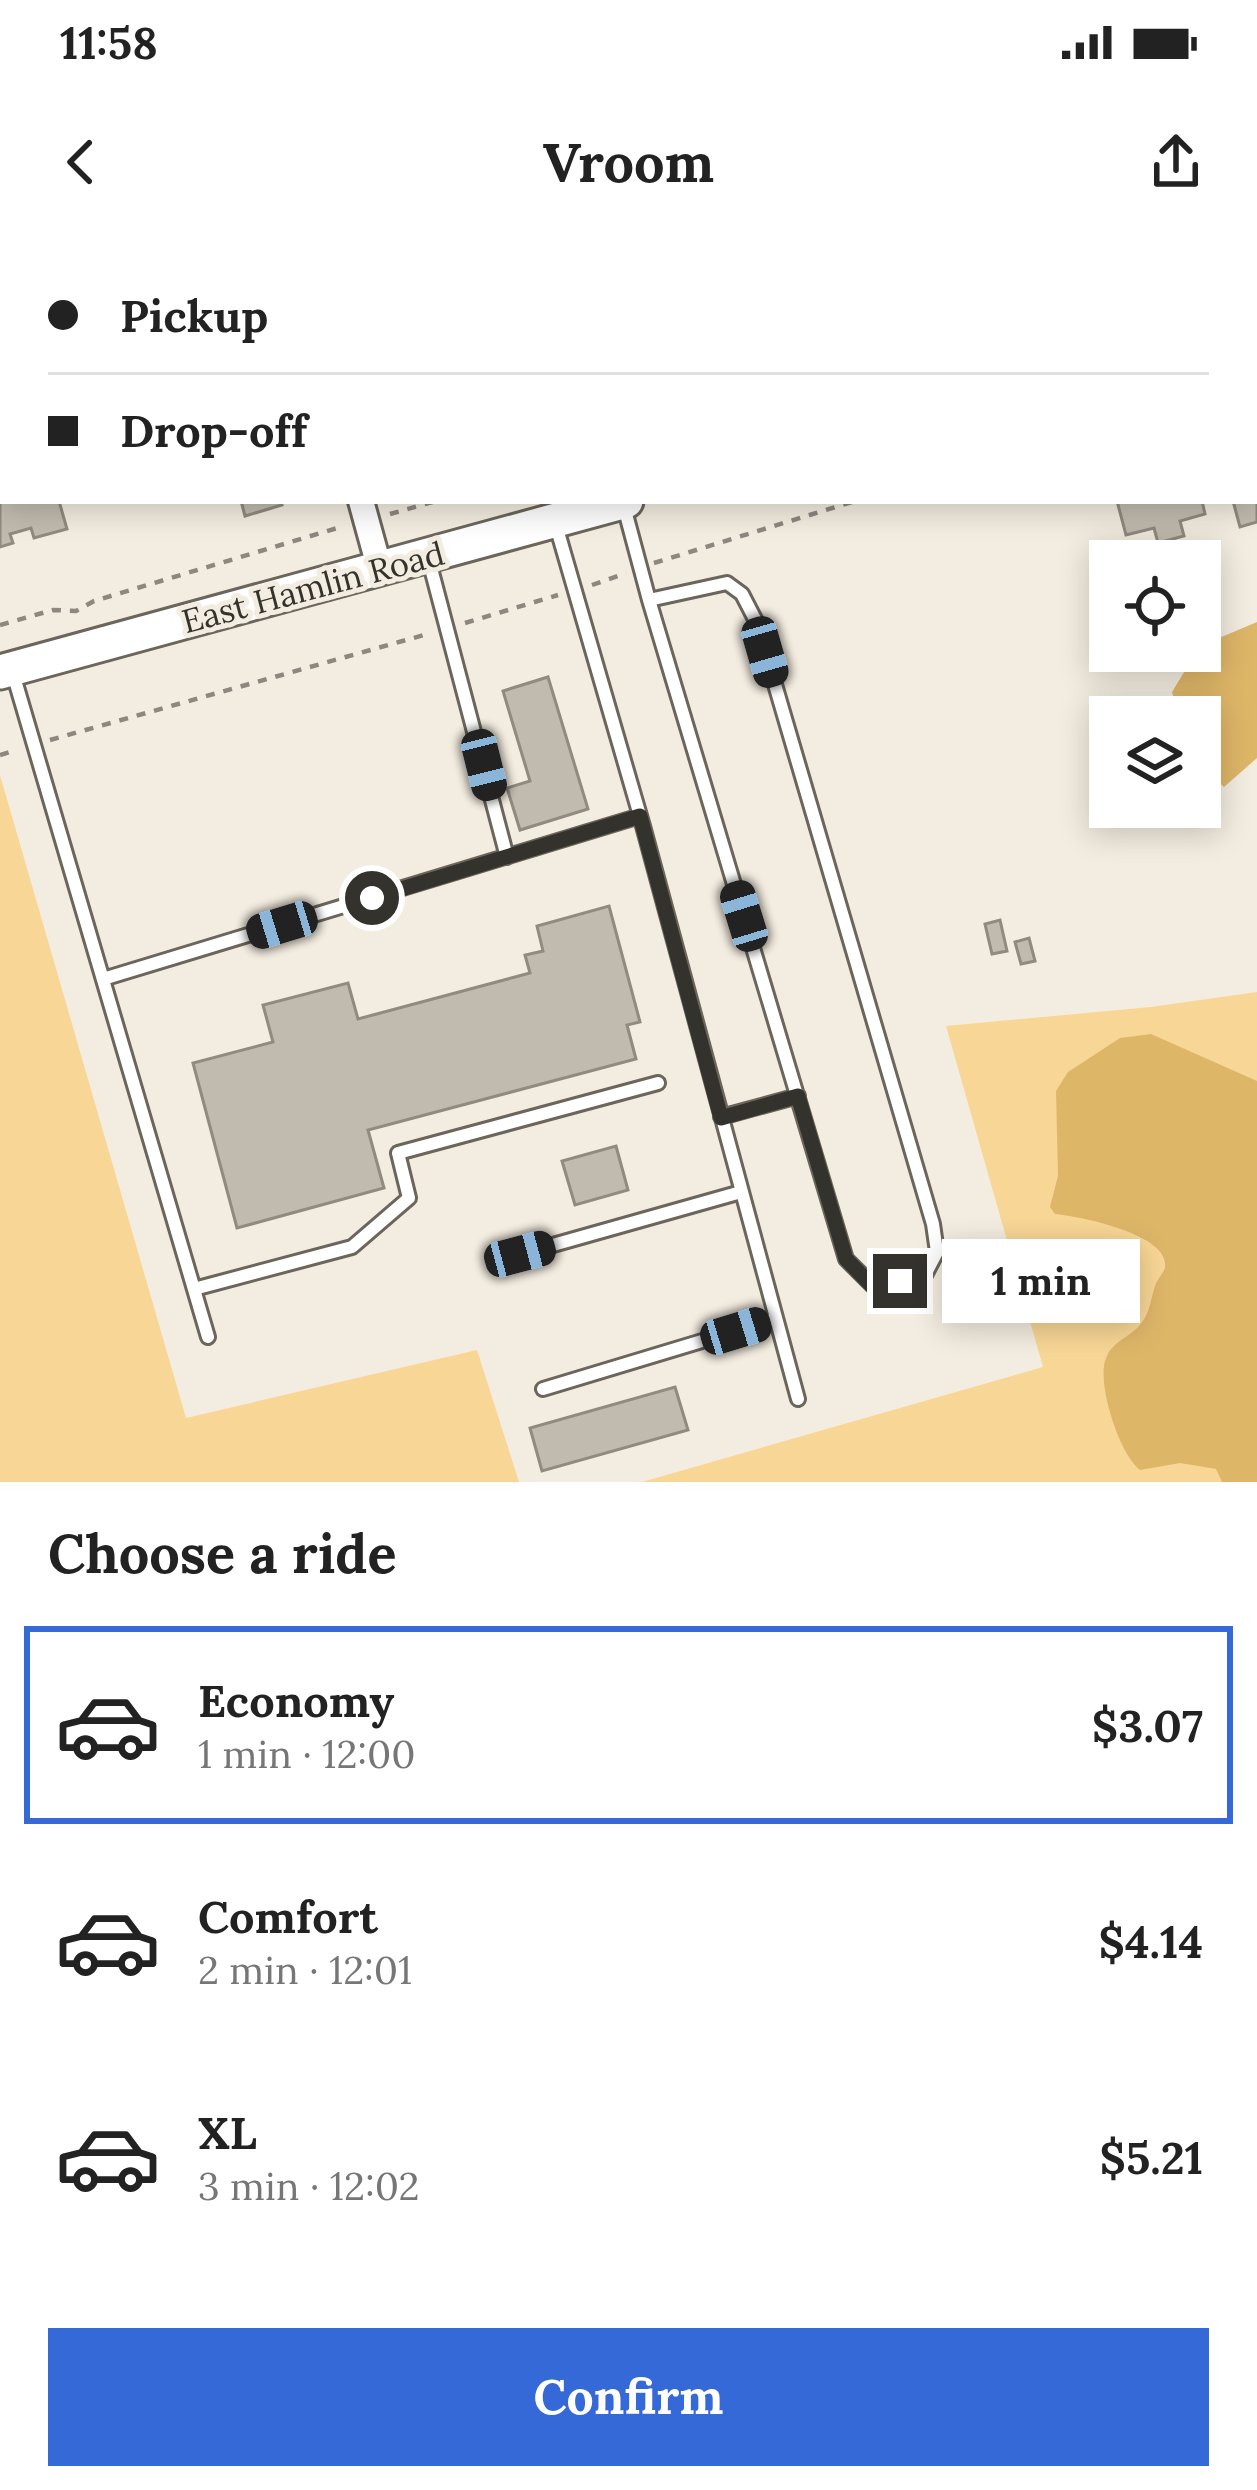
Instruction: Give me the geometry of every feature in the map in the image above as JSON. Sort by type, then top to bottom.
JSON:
[{"type":"street","points":[[362,504],[380,569]]},
{"type":"street","name":"East Hamlin Road","points":[[6,670],[614,504]]},
{"type":"lane","points":[[625,504],[650,600],[846,1259],[874,1288],[925,1275],[937,1252],[933,1224],[757,623],[742,593],[727,583],[650,600]]},
{"type":"lane","points":[[555,521],[798,1399]]},
{"type":"lane","points":[[428,556],[507,857]]},
{"type":"lane","points":[[6,670],[208,1337]]},
{"type":"lane","points":[[103,979],[640,816]]},
{"type":"lane","points":[[194,1289],[352,1247],[409,1198],[398,1153],[658,1083]]},
{"type":"lane","points":[[721,1118],[798,1096]]},
{"type":"lane","points":[[520,1254],[741,1192]]},
{"type":"lane","points":[[543,1389],[775,1319]]},
{"type":"path","points":[[390,514],[425,504]]},
{"type":"path","points":[[591,585],[846,504]]},
{"type":"path","points":[[0,625],[52,610],[76,611],[101,599],[346,526]]},
{"type":"path","points":[[463,623],[557,595]]},
{"type":"path","points":[[51,740],[436,632]]},
{"type":"path","points":[[0,755],[14,751]]},
{"type":"shaded area","points":[[1257,622],[1257,758],[1224,787],[1221,696],[1173,696],[1172,692],[1184,672],[1221,672],[1221,637]]},
{"type":"shaded area","points":[[0,775],[186,1418],[477,1350],[519,1482],[0,1482]]},
{"type":"shaded area","points":[[1257,992],[1257,1482],[642,1482],[1043,1367],[946,1026]]},
{"type":"shaded area","points":[[1151,1034],[1257,1081],[1257,1482],[1222,1482],[1216,1469],[1180,1463],[1140,1470],[1132,1462],[1111,1417],[1104,1369],[1112,1348],[1146,1316],[1165,1267],[1163,1255],[1138,1236],[1055,1214],[1050,1207],[1058,1176],[1056,1091],[1068,1072],[1120,1038]]},
{"type":"building","points":[[0,504],[60,504],[67,529],[34,538],[31,528],[10,534],[13,543],[0,547]]},
{"type":"building","points":[[242,504],[282,504],[282,505],[245,516]]},
{"type":"building","points":[[1118,504],[1203,504],[1205,514],[1180,521],[1184,536],[1157,540],[1154,528],[1126,535]]},
{"type":"building","points":[[1234,504],[1257,504],[1257,522],[1240,527]]},
{"type":"building","points":[[548,677],[588,809],[520,830],[507,788],[530,781],[503,691]]},
{"type":"building","points":[[609,906],[640,1022],[627,1025],[636,1059],[368,1130],[384,1188],[237,1228],[193,1063],[273,1042],[263,1005],[348,983],[358,1019],[530,973],[525,955],[543,951],[537,926]]},
{"type":"building","points":[[1000,920],[1007,951],[992,954],[985,924]]},
{"type":"building","points":[[1029,938],[1035,961],[1021,964],[1015,942]]},
{"type":"building","points":[[616,1146],[628,1190],[575,1205],[562,1161]]},
{"type":"building","points":[[675,1387],[688,1430],[542,1471],[530,1428]]},
{"type":"route","points":[[372,898],[640,816],[721,1118],[798,1096],[846,1259],[874,1288],[900,1281]]}]
